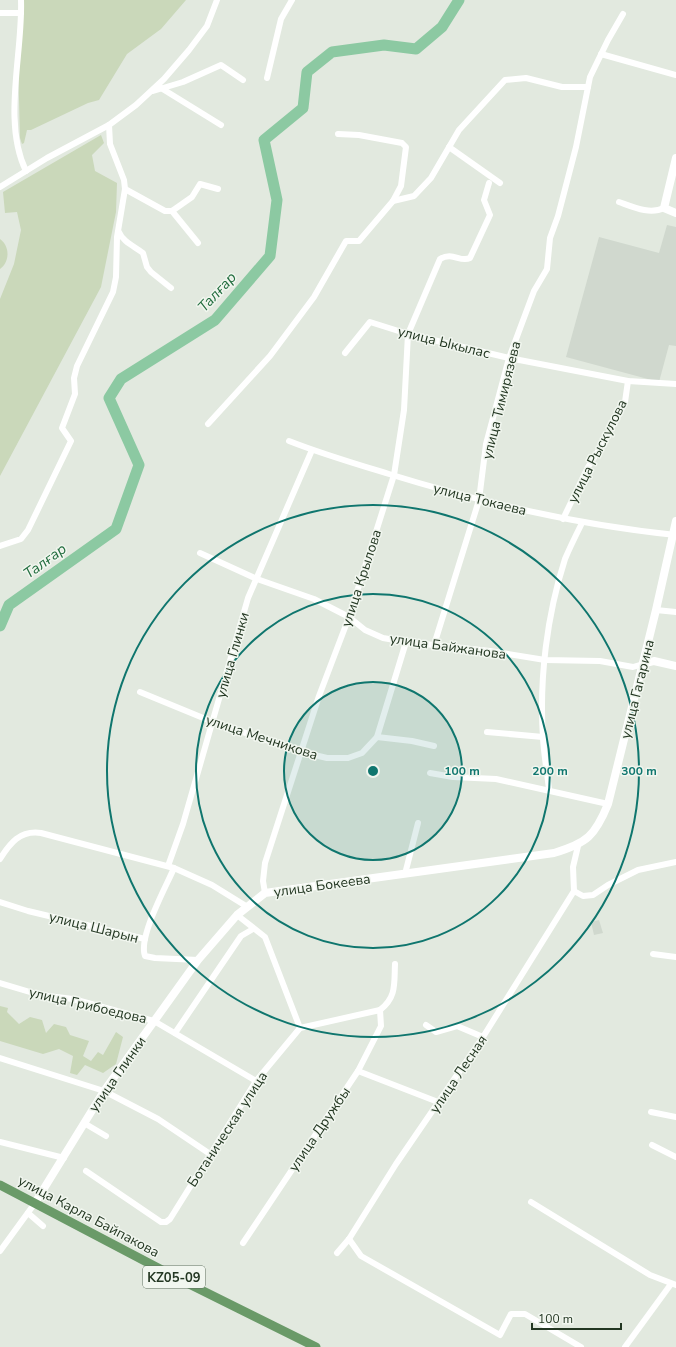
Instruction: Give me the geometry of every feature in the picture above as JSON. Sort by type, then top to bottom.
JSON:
[{"type":"main road","points":[[676,158],[664,208],[676,213]]},
{"type":"main road","name":"улица Гагарина","points":[[578,846],[592,835],[602,821],[608,804],[647,648],[676,521]]},
{"type":"main road","points":[[647,648],[654,661]]},
{"type":"main road","points":[[643,664],[654,661],[676,666]]},
{"type":"main road","name":"улица Бокеева","points":[[246,906],[265,893],[554,853],[578,846]]},
{"type":"main road","name":"улица Глинки","points":[[35,1203],[104,1091],[198,960],[246,906]]},
{"type":"main road","name":"улица Карла Байпакова","points":[[0,1185],[181,1280],[316,1347]]},
{"type":"street","points":[[21,0],[16,66],[16,138],[20,158],[26,171]]},
{"type":"street","points":[[0,187],[47,158],[109,125],[136,105],[189,50],[207,26],[217,0]]},
{"type":"street","points":[[267,78],[281,19],[292,0]]},
{"type":"street","points":[[0,12],[21,13]]},
{"type":"street","name":"улица Тимирязева","points":[[434,645],[479,500],[486,444],[508,358],[534,291],[547,270],[550,238],[558,216],[576,147],[590,77],[623,14]]},
{"type":"street","points":[[601,54],[676,74]]},
{"type":"street","points":[[151,91],[183,82],[221,65],[243,80]]},
{"type":"street","points":[[393,201],[414,196],[431,178],[459,130],[505,80],[526,78],[562,87],[588,87]]},
{"type":"street","points":[[161,88],[221,125]]},
{"type":"street","points":[[0,546],[21,539],[28,530],[71,441],[62,428],[75,394],[74,378],[76,366],[113,292],[116,277],[118,230],[125,189],[124,180],[110,144],[109,125]]},
{"type":"street","points":[[208,424],[270,356],[314,297],[346,241],[359,241],[393,201],[401,186],[406,147],[402,144],[359,135],[338,134]]},
{"type":"street","points":[[449,147],[500,183]]},
{"type":"street","name":"улица Крылова","points":[[265,893],[263,881],[265,863],[319,696],[349,617],[394,475],[404,410],[408,334],[440,259],[450,255],[465,260],[470,258],[490,215],[484,200],[489,183]]},
{"type":"street","points":[[172,211],[192,197],[200,184],[218,189]]},
{"type":"street","points":[[125,189],[165,210],[172,211],[198,243]]},
{"type":"street","points":[[619,202],[651,212],[656,212],[664,208]]},
{"type":"street","points":[[118,230],[121,238],[143,253],[147,267],[151,272],[171,288]]},
{"type":"street","name":"улица Ыкылас","points":[[345,353],[370,322],[408,334],[508,358],[628,381],[676,384]]},
{"type":"street","name":"улица Рыскулова","points":[[563,519],[588,467],[604,442],[625,402],[628,381]]},
{"type":"street","name":"улица Токаева","points":[[289,441],[312,450],[406,480],[479,500],[582,523],[674,535]]},
{"type":"street","name":"улица Глинки","points":[[145,939],[171,867],[182,824],[248,598],[312,450]]},
{"type":"street","name":"улица Рыскулова","points":[[549,789],[543,737],[545,660],[550,618],[566,558],[582,523]]},
{"type":"street","name":"улица Байжанова","points":[[200,553],[257,579],[314,599],[349,617],[365,630],[383,638],[406,642],[490,650],[545,660],[600,661],[633,667],[643,664]]},
{"type":"street","points":[[656,610],[676,612]]},
{"type":"street","name":"улица Мечникова","points":[[140,692],[213,722],[302,752],[327,758],[348,758],[362,753],[377,737],[406,642]]},
{"type":"street","points":[[487,732],[543,737]]},
{"type":"street","points":[[377,737],[412,741],[434,746]]},
{"type":"street","points":[[430,773],[453,777],[496,779],[549,789],[566,796],[608,804]]},
{"type":"street","points":[[405,874],[418,823]]},
{"type":"street","points":[[0,859],[8,846],[20,835],[33,832],[171,867],[212,885],[246,906]]},
{"type":"street","points":[[578,846],[573,867],[574,891],[583,896],[593,895],[608,885],[638,870],[676,862]]},
{"type":"street","name":"улица Лесная","points":[[337,1253],[349,1239],[396,1164],[483,1037],[574,891]]},
{"type":"street","name":"улица Шарын","points":[[0,902],[28,911],[145,939],[143,951],[145,956],[198,960]]},
{"type":"street","points":[[237,915],[265,937],[300,1028],[380,1010],[388,1004],[394,994],[395,964]]},
{"type":"street","points":[[175,1033],[241,936],[253,929]]},
{"type":"street","points":[[654,954],[676,957]]},
{"type":"street","name":"улица Грибоедова","points":[[0,983],[40,995],[73,999],[154,1021],[256,1081]]},
{"type":"street","name":"улица Дружбы","points":[[243,1243],[358,1071],[381,1026],[380,1010]]},
{"type":"street","points":[[426,1025],[436,1032],[460,1027],[483,1037]]},
{"type":"street","name":"Ботаническая улица","points":[[86,1171],[161,1222],[166,1222],[170,1219],[256,1081],[300,1028]]},
{"type":"street","points":[[0,1058],[104,1091],[158,1119],[210,1154]]},
{"type":"street","points":[[358,1071],[438,1102]]},
{"type":"street","points":[[651,1112],[676,1117]]},
{"type":"street","points":[[84,1123],[106,1136]]},
{"type":"street","points":[[0,1142],[64,1158]]},
{"type":"street","points":[[652,1145],[676,1157]]},
{"type":"street","points":[[532,1202],[650,1275],[673,1284],[625,1347]]},
{"type":"street","name":"улица Глинки","points":[[0,1250],[35,1203]]},
{"type":"street","points":[[28,1213],[43,1226]]},
{"type":"street","points":[[349,1239],[361,1256],[500,1335],[511,1314],[525,1314],[581,1347]]},
{"type":"shaded area","points":[[667,225],[676,227],[676,346],[669,345],[659,382],[566,357],[599,237],[659,253]]},
{"type":"shaded area","points":[[599,920],[603,933],[594,935],[591,922]]},
{"type":"green space","points":[[23,0],[186,0],[161,29],[127,54],[99,100],[88,103],[31,130],[27,130],[24,143],[22,144],[20,138],[18,60]]},
{"type":"green space","points":[[101,135],[104,143],[92,155],[95,171],[117,183],[116,212],[101,287],[0,476],[0,299],[14,264],[21,230],[17,212],[5,213],[3,192]]},
{"type":"green space","points":[[0,239],[6,246],[8,254],[6,262],[0,269]]},
{"type":"green space","points":[[0,1006],[8,1008],[7,1012],[19,1024],[30,1017],[42,1020],[46,1033],[54,1024],[66,1027],[70,1035],[89,1041],[83,1056],[91,1061],[98,1052],[103,1055],[116,1032],[123,1037],[116,1064],[103,1073],[85,1065],[77,1075],[70,1073],[73,1056],[59,1049],[43,1054],[0,1041]]},
{"type":"waterway","name":"Талғар","points":[[0,626],[9,605],[116,529],[139,465],[109,398],[121,379],[215,320],[270,256],[277,200],[264,140],[303,108],[307,72],[332,52],[384,45],[416,49],[442,27],[459,0]]}]
